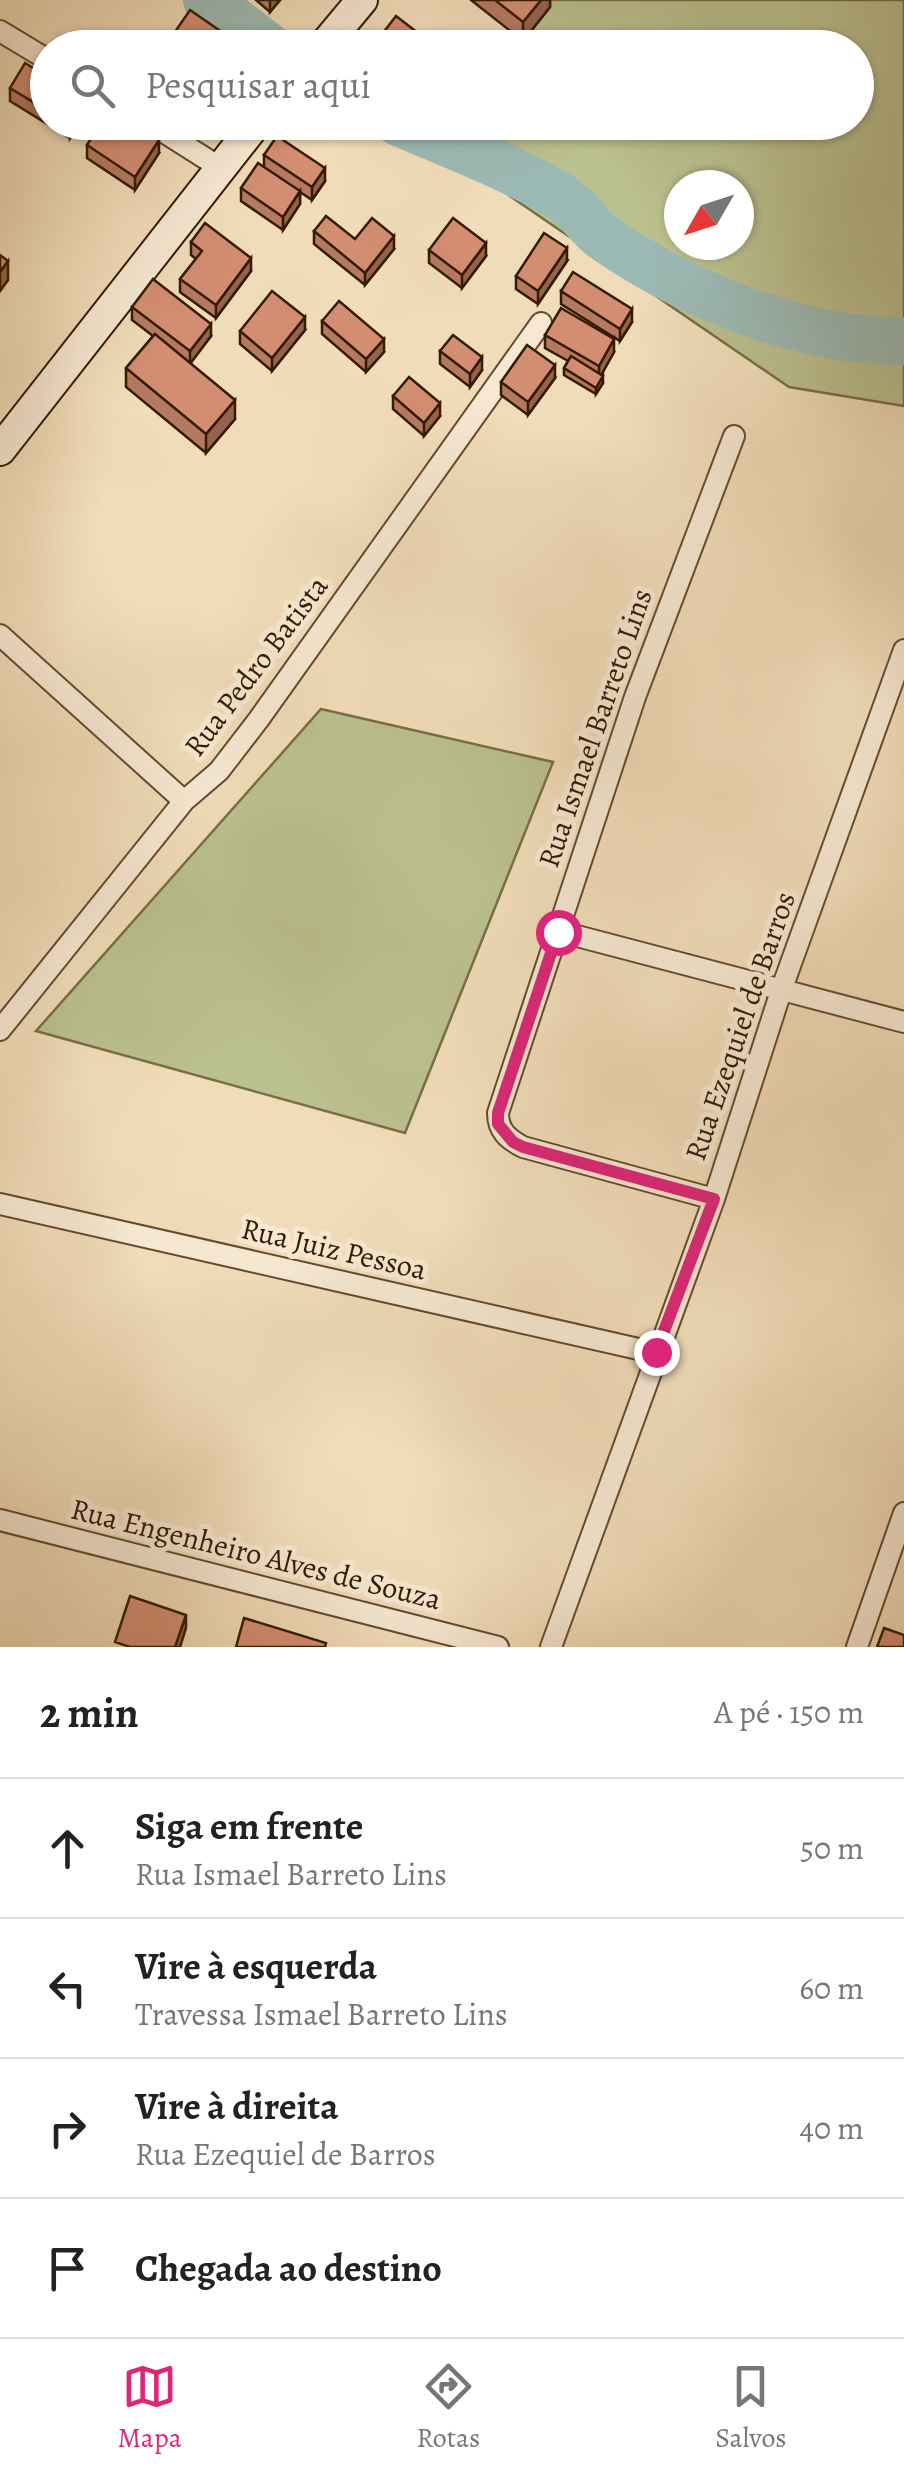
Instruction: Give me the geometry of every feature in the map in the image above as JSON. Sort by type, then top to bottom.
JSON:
[{"type":"street","points":[[337,30],[362,0]]},
{"type":"street","points":[[4,40],[30,52]]},
{"type":"street","points":[[176,140],[219,167]]},
{"type":"street","points":[[0,450],[242,140]]},
{"type":"street","name":"Rua Pedro Batista","points":[[0,1030],[184,801],[219,771],[259,719],[541,323]]},
{"type":"street","name":"Rua Ismael Barreto Lins","points":[[714,1199],[523,1147],[504,1134],[498,1124],[498,1113],[635,697],[734,436]]},
{"type":"street","points":[[0,636],[184,801]]},
{"type":"street","name":"Rua Ezequiel de Barros","points":[[551,1647],[714,1199],[782,988],[904,650]]},
{"type":"street","points":[[558,932],[904,1022]]},
{"type":"street","name":"Rua Juiz Pessoa","points":[[0,1204],[656,1352]]},
{"type":"street","points":[[857,1647],[904,1513]]},
{"type":"street","name":"Rua Engenheiro Alves de Souza","points":[[0,1520],[498,1647]]},
{"type":"green space","points":[[542,0],[904,0],[904,406],[789,387],[469,168],[473,140],[874,140],[874,30],[515,30]]},
{"type":"green space","points":[[321,709],[553,762],[405,1133],[36,1031]]},
{"type":"building","points":[[495,0],[541,0],[523,22]]},
{"type":"building","points":[[190,10],[219,30],[176,30]]},
{"type":"building","points":[[396,16],[414,30],[385,30]]},
{"type":"building","points":[[25,63],[30,66],[30,100],[10,88]]},
{"type":"building","points":[[90,140],[159,140],[135,177],[87,145]]},
{"type":"building","points":[[274,140],[283,140],[325,168],[312,187],[264,155]]},
{"type":"building","points":[[258,163],[300,191],[283,217],[241,188]]},
{"type":"building","points":[[326,216],[355,239],[372,218],[394,236],[365,273],[314,231]]},
{"type":"building","points":[[453,218],[486,243],[462,275],[429,250]]},
{"type":"building","points":[[205,223],[251,258],[216,305],[180,279],[202,251],[191,242]]},
{"type":"building","points":[[544,233],[567,248],[538,291],[516,276]]},
{"type":"building","points":[[0,255],[8,261],[0,272]]},
{"type":"building","points":[[573,272],[632,309],[620,329],[561,291]]},
{"type":"building","points":[[153,279],[211,324],[190,351],[132,307]]},
{"type":"building","points":[[272,291],[305,317],[272,358],[240,331]]},
{"type":"building","points":[[339,301],[384,339],[366,359],[322,321]]},
{"type":"building","points":[[561,308],[614,339],[599,366],[545,335]]},
{"type":"building","points":[[155,334],[235,400],[206,434],[126,368]]},
{"type":"building","points":[[453,335],[482,357],[470,374],[440,351]]},
{"type":"building","points":[[527,345],[555,365],[528,402],[501,382]]},
{"type":"building","points":[[571,356],[603,376],[596,388],[564,368]]},
{"type":"building","points":[[409,377],[440,403],[424,423],[393,396]]},
{"type":"building","points":[[130,1596],[186,1615],[175,1647],[130,1647],[115,1642]]},
{"type":"building","points":[[244,1618],[326,1643],[325,1647],[236,1647]]},
{"type":"building","points":[[884,1628],[904,1635],[904,1647],[877,1647]]},
{"type":"waterway","points":[[207,0],[246,30]]},
{"type":"waterway","points":[[440,140],[558,195],[603,237],[708,296],[786,324],[865,339],[904,341]]},
{"type":"route","points":[[558,932],[498,1113],[498,1124],[504,1134],[523,1147],[714,1199],[656,1352]]}]
